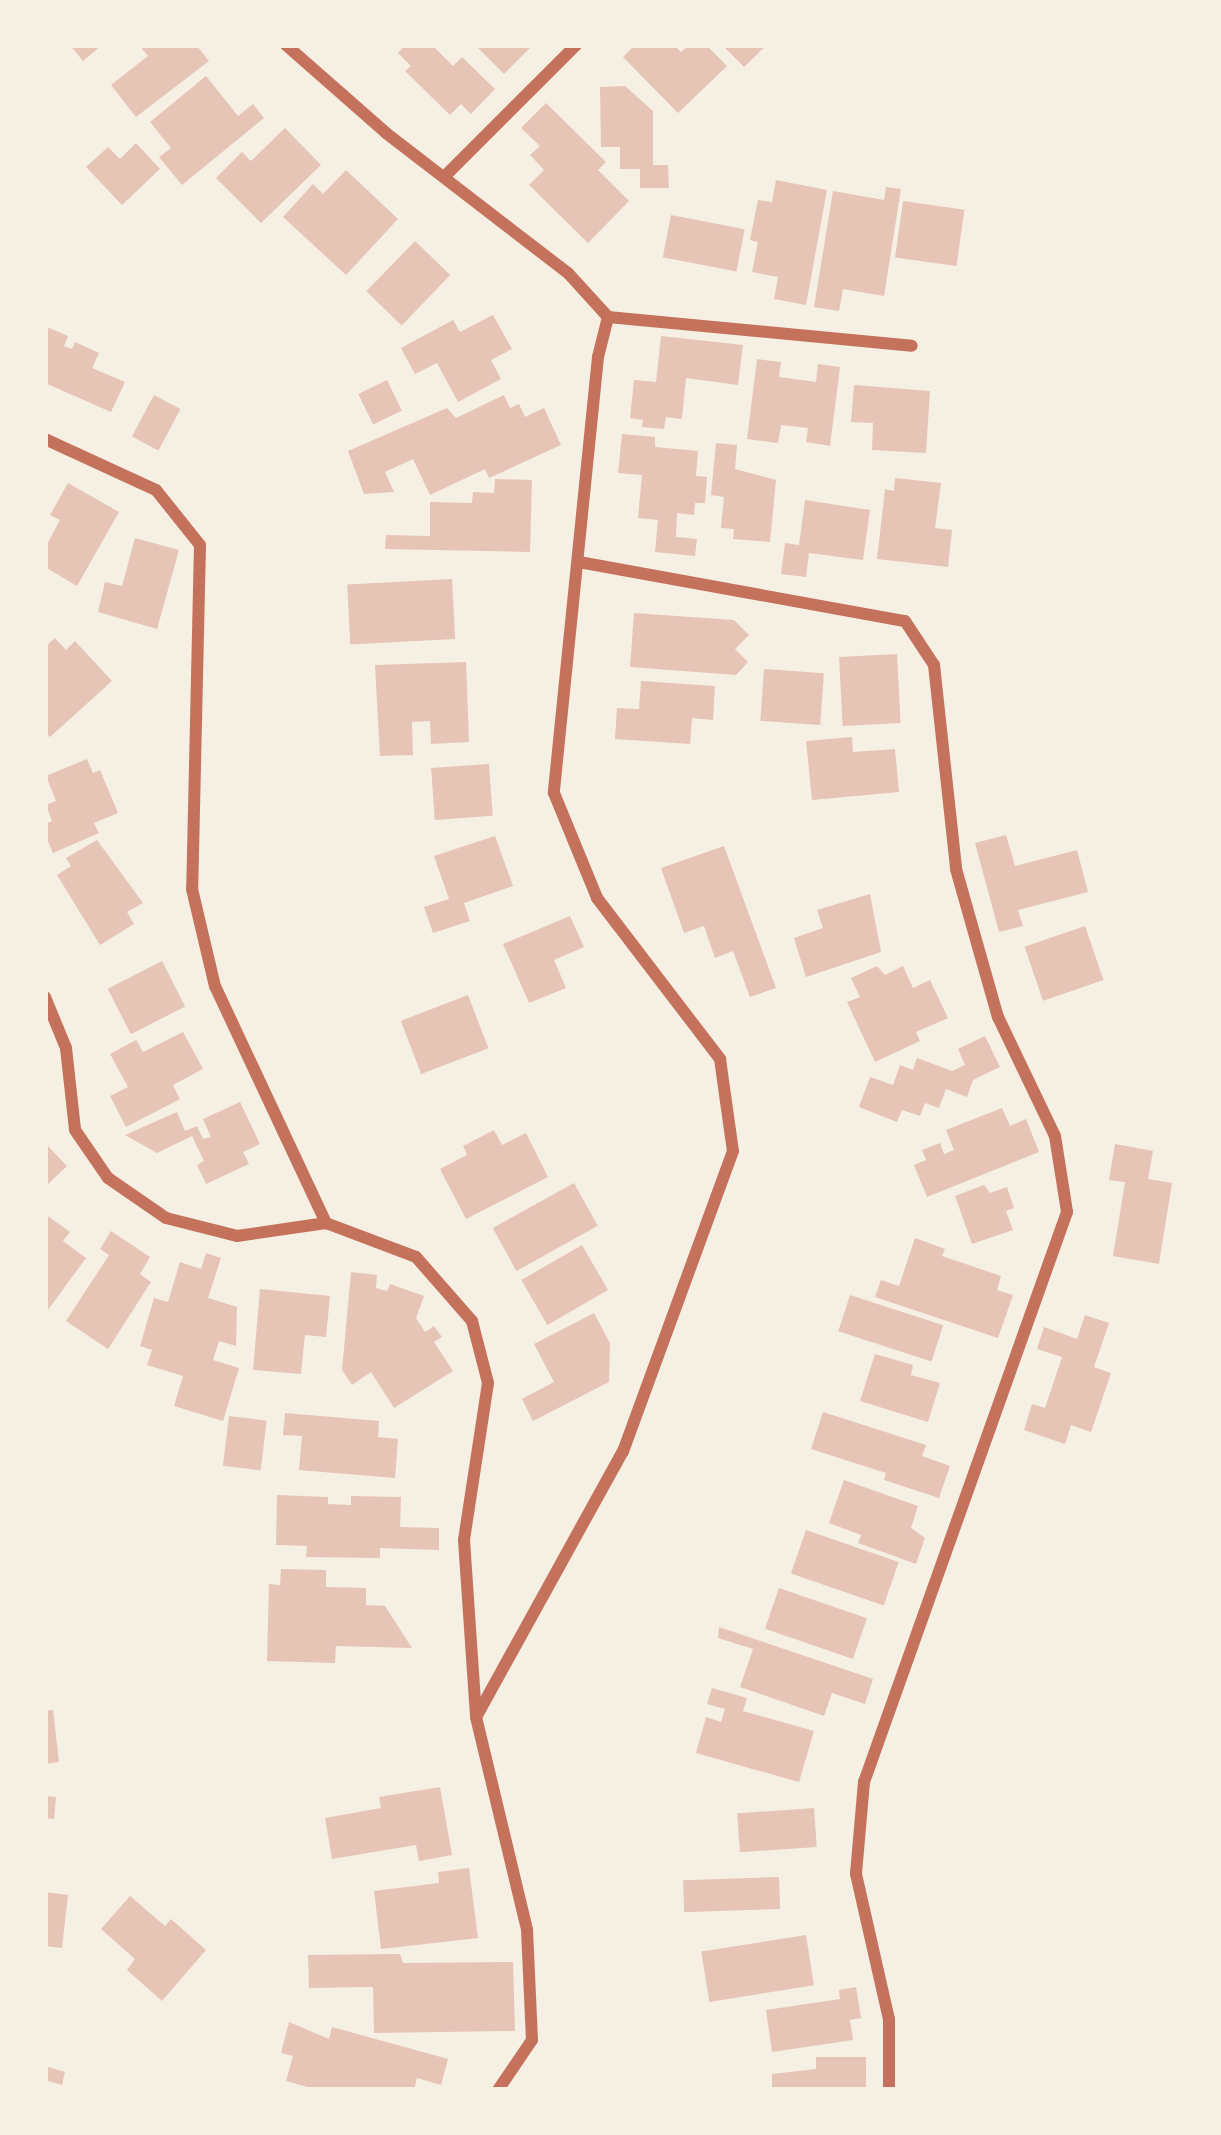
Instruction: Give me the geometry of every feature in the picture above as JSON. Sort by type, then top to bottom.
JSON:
[{"type":"street","points":[[286,45],[386,133],[568,273],[608,316],[912,346]]},
{"type":"street","points":[[446,175],[576,45]]},
{"type":"street","points":[[476,1717],[623,1451],[733,1150],[719,1059],[597,898],[554,793],[598,357],[608,316]]},
{"type":"street","points":[[45,439],[156,490],[200,545],[192,889],[214,986],[326,1223]]},
{"type":"street","points":[[580,562],[905,621],[934,665],[956,869],[998,1017],[1055,1136],[1066,1212],[864,1782],[856,1874],[889,2019],[889,2090]]},
{"type":"street","points":[[45,997],[66,1048],[75,1130],[108,1178],[166,1218],[237,1235],[326,1223],[416,1257],[472,1321],[488,1382],[464,1540],[476,1717],[527,1930],[532,2040],[497,2090]]},
{"type":"building","points":[[70,45],[102,45],[83,61]]},
{"type":"building","points":[[139,45],[196,45],[209,61],[136,117],[111,85],[148,56]]},
{"type":"building","points":[[405,45],[432,45],[453,66],[462,57],[495,89],[471,114],[461,104],[450,115],[405,71],[411,66],[398,53]]},
{"type":"building","points":[[475,45],[533,45],[504,74]]},
{"type":"building","points":[[635,45],[674,45],[681,52],[689,45],[706,45],[727,66],[678,113],[623,57]]},
{"type":"building","points":[[722,45],[767,45],[744,67]]},
{"type":"building","points":[[206,76],[238,116],[253,104],[264,118],[182,185],[159,157],[171,148],[150,122]]},
{"type":"building","points":[[625,86],[653,111],[653,165],[668,165],[669,188],[640,188],[640,169],[620,169],[620,147],[601,147],[600,87]]},
{"type":"building","points":[[546,103],[606,162],[598,170],[629,201],[588,243],[529,185],[544,170],[530,155],[540,146],[521,128]]},
{"type":"building","points":[[285,128],[321,165],[261,223],[216,178],[242,152],[251,161]]},
{"type":"building","points":[[136,143],[160,169],[122,205],[86,167],[108,147],[120,159]]},
{"type":"building","points":[[346,170],[398,219],[346,275],[283,217],[313,184],[323,194]]},
{"type":"building","points":[[776,180],[827,190],[806,305],[774,299],[778,277],[752,272],[758,242],[750,240],[758,200],[772,202]]},
{"type":"building","points":[[886,187],[901,189],[884,296],[843,289],[839,311],[814,307],[833,191],[884,200]]},
{"type":"building","points":[[903,201],[964,210],[956,266],[895,257]]},
{"type":"building","points":[[671,215],[745,229],[736,272],[663,257]]},
{"type":"building","points":[[415,241],[450,275],[402,325],[366,291]]},
{"type":"building","points":[[493,315],[512,349],[491,360],[501,379],[458,402],[437,363],[415,374],[401,348],[453,320],[460,332]]},
{"type":"building","points":[[45,326],[68,336],[64,346],[72,349],[75,342],[99,353],[92,368],[125,382],[111,412],[45,383]]},
{"type":"building","points":[[661,336],[743,345],[738,385],[686,378],[682,419],[666,417],[664,429],[642,427],[643,420],[630,418],[634,380],[656,382]]},
{"type":"building","points":[[757,359],[781,362],[779,377],[816,382],[818,364],[840,367],[830,446],[806,442],[808,428],[781,425],[778,443],[747,439]]},
{"type":"building","points":[[387,380],[402,411],[373,425],[358,394]]},
{"type":"building","points":[[854,385],[930,391],[926,453],[872,450],[873,423],[851,422]]},
{"type":"building","points":[[154,395],[180,409],[158,451],[132,436]]},
{"type":"building","points":[[504,395],[510,408],[519,404],[525,417],[544,408],[561,445],[489,478],[485,469],[430,495],[413,459],[385,472],[394,492],[364,494],[348,451],[447,408],[456,418]]},
{"type":"building","points":[[622,434],[655,437],[655,447],[698,451],[696,476],[707,477],[705,503],[695,503],[694,515],[677,513],[676,537],[697,539],[695,556],[655,552],[658,520],[638,518],[642,475],[618,473]]},
{"type":"building","points":[[716,443],[737,445],[735,469],[776,480],[770,542],[733,539],[734,529],[721,528],[724,497],[711,495]]},
{"type":"building","points":[[895,478],[941,483],[935,528],[952,530],[948,567],[877,559],[885,489],[894,491]]},
{"type":"building","points":[[495,479],[532,480],[530,552],[385,549],[386,535],[430,536],[430,502],[472,503],[473,492],[494,493]]},
{"type":"building","points":[[68,483],[119,512],[77,586],[45,567],[45,548],[60,520],[50,515]]},
{"type":"building","points":[[805,500],[870,510],[863,560],[809,553],[806,577],[781,574],[785,543],[799,545]]},
{"type":"building","points":[[135,538],[179,550],[157,629],[98,612],[105,582],[122,586]]},
{"type":"building","points":[[452,579],[455,639],[350,644],[347,584]]},
{"type":"building","points":[[634,613],[734,620],[749,635],[735,649],[748,662],[736,675],[630,667]]},
{"type":"building","points":[[55,638],[66,650],[75,641],[112,681],[50,737],[45,732],[45,647]]},
{"type":"building","points":[[897,654],[901,723],[843,726],[839,657]]},
{"type":"building","points":[[466,662],[469,742],[431,744],[430,721],[412,722],[413,755],[380,756],[375,665]]},
{"type":"building","points":[[764,669],[824,673],[820,725],[760,721]]},
{"type":"building","points":[[641,681],[715,686],[713,720],[692,718],[690,744],[615,739],[617,708],[639,709]]},
{"type":"building","points":[[852,737],[853,752],[895,749],[899,792],[812,800],[806,741]]},
{"type":"building","points":[[87,759],[93,773],[100,770],[118,813],[94,823],[99,833],[53,853],[45,834],[45,824],[52,821],[46,805],[56,801],[46,776]]},
{"type":"building","points":[[489,764],[493,816],[435,820],[431,768]]},
{"type":"building","points":[[1006,835],[1015,866],[1077,850],[1088,892],[1018,910],[1023,926],[999,932],[975,843]]},
{"type":"building","points":[[495,836],[513,886],[464,903],[470,921],[433,933],[424,907],[449,899],[434,856]]},
{"type":"building","points":[[97,840],[143,903],[127,912],[134,924],[100,945],[57,875],[71,866],[66,858]]},
{"type":"building","points":[[724,846],[776,988],[750,997],[733,951],[715,958],[704,926],[684,933],[661,868]]},
{"type":"building","points":[[870,894],[881,952],[806,977],[794,938],[823,928],[817,910]]},
{"type":"building","points":[[570,916],[584,947],[554,960],[566,988],[529,1003],[503,944]]},
{"type":"building","points":[[1085,926],[1104,980],[1043,1001],[1024,947]]},
{"type":"building","points":[[162,961],[185,1006],[131,1034],[108,989]]},
{"type":"building","points":[[877,966],[885,975],[903,966],[913,988],[930,980],[948,1018],[916,1032],[920,1041],[875,1062],[847,1002],[860,997],[851,978]]},
{"type":"building","points":[[468,995],[488,1048],[421,1074],[401,1021]]},
{"type":"building","points":[[183,1032],[203,1069],[173,1085],[180,1099],[126,1127],[110,1096],[128,1087],[110,1054],[136,1040],[143,1052]]},
{"type":"building","points":[[985,1036],[1000,1067],[973,1080],[967,1097],[946,1089],[939,1108],[925,1103],[920,1116],[902,1110],[897,1122],[859,1107],[870,1077],[893,1085],[900,1065],[913,1070],[917,1058],[952,1071],[965,1065],[958,1049]]},
{"type":"building","points":[[240,1102],[260,1144],[243,1152],[249,1164],[206,1184],[197,1165],[204,1161],[192,1136],[157,1153],[125,1135],[177,1112],[185,1131],[197,1126],[203,1139],[211,1137],[203,1119]]},
{"type":"building","points":[[1002,1108],[1010,1126],[1026,1119],[1039,1152],[927,1197],[914,1165],[926,1160],[922,1150],[940,1143],[944,1154],[954,1150],[946,1130]]},
{"type":"building","points":[[494,1130],[502,1145],[526,1133],[548,1177],[466,1219],[440,1169],[467,1155],[463,1146]]},
{"type":"building","points":[[45,1143],[67,1166],[45,1187]]},
{"type":"building","points":[[1115,1144],[1153,1151],[1148,1179],[1172,1183],[1159,1264],[1113,1256],[1125,1182],[1109,1180]]},
{"type":"building","points":[[574,1183],[598,1226],[516,1271],[493,1228]]},
{"type":"building","points":[[984,1185],[990,1193],[1007,1187],[1014,1208],[1006,1211],[1013,1230],[972,1244],[955,1196]]},
{"type":"building","points":[[45,1214],[70,1232],[63,1241],[86,1258],[45,1314]]},
{"type":"building","points":[[111,1231],[150,1257],[140,1274],[151,1282],[108,1349],[66,1321],[109,1255],[100,1249]]},
{"type":"building","points":[[915,1238],[945,1249],[942,1256],[1001,1276],[997,1290],[1013,1295],[998,1338],[875,1297],[881,1280],[899,1286]]},
{"type":"building","points":[[582,1245],[608,1290],[547,1325],[521,1280]]},
{"type":"building","points":[[206,1253],[221,1258],[208,1298],[237,1307],[236,1346],[219,1341],[213,1360],[239,1368],[223,1421],[174,1406],[183,1376],[147,1365],[152,1350],[140,1346],[154,1298],[168,1302],[180,1262],[201,1269]]},
{"type":"building","points":[[351,1272],[377,1275],[376,1288],[387,1291],[390,1284],[424,1296],[416,1318],[425,1332],[434,1326],[442,1337],[434,1342],[453,1371],[394,1408],[371,1372],[352,1385],[342,1370]]},
{"type":"building","points":[[260,1289],[330,1296],[326,1337],[305,1335],[301,1374],[253,1370]]},
{"type":"building","points":[[850,1295],[943,1325],[931,1361],[838,1331]]},
{"type":"building","points":[[594,1313],[610,1343],[609,1382],[533,1421],[522,1399],[554,1382],[534,1344]]},
{"type":"building","points":[[1085,1315],[1109,1323],[1094,1367],[1111,1373],[1091,1432],[1071,1425],[1065,1444],[1024,1430],[1032,1404],[1045,1408],[1062,1357],[1037,1349],[1044,1327],[1077,1339]]},
{"type":"building","points":[[875,1354],[913,1365],[911,1375],[940,1383],[928,1422],[860,1401]]},
{"type":"building","points":[[823,1412],[926,1445],[922,1456],[950,1466],[939,1498],[884,1480],[886,1473],[811,1449]]},
{"type":"building","points":[[285,1413],[379,1421],[378,1437],[398,1439],[395,1478],[299,1470],[302,1436],[283,1435]]},
{"type":"building","points":[[229,1416],[267,1421],[261,1470],[223,1466]]},
{"type":"building","points":[[844,1480],[918,1506],[911,1528],[925,1538],[916,1564],[858,1543],[861,1535],[829,1523]]},
{"type":"building","points":[[277,1495],[328,1497],[328,1504],[351,1505],[351,1496],[401,1497],[400,1527],[439,1528],[439,1550],[380,1548],[380,1558],[306,1557],[307,1546],[276,1545]]},
{"type":"building","points":[[806,1530],[899,1562],[884,1605],[791,1573]]},
{"type":"building","points":[[281,1569],[326,1570],[326,1587],[366,1588],[366,1605],[385,1606],[412,1648],[336,1646],[335,1663],[267,1661],[269,1584],[280,1585]]},
{"type":"building","points":[[779,1588],[867,1618],[853,1659],[765,1629]]},
{"type":"building","points":[[719,1627],[873,1679],[865,1704],[832,1693],[824,1716],[740,1687],[753,1649],[718,1638]]},
{"type":"building","points":[[712,1688],[747,1698],[743,1711],[814,1731],[799,1782],[696,1753],[706,1717],[721,1722],[725,1709],[707,1704]]},
{"type":"building","points":[[53,1710],[59,1762],[45,1764],[45,1711]]},
{"type":"building","points":[[440,1787],[452,1855],[419,1861],[416,1845],[332,1859],[325,1818],[381,1808],[379,1797]]},
{"type":"building","points":[[45,1796],[56,1797],[54,1819],[45,1818]]},
{"type":"building","points":[[814,1808],[817,1847],[740,1852],[737,1813]]},
{"type":"building","points":[[469,1868],[478,1938],[381,1949],[374,1891],[439,1883],[438,1872]]},
{"type":"building","points":[[779,1877],[780,1909],[684,1912],[683,1880]]},
{"type":"building","points":[[45,1892],[68,1895],[62,1948],[45,1946]]},
{"type":"building","points":[[130,1896],[165,1926],[171,1919],[206,1950],[162,2001],[127,1970],[135,1959],[101,1929]]},
{"type":"building","points":[[806,1935],[814,1985],[709,2002],[701,1952]]},
{"type":"building","points":[[400,1954],[403,1963],[513,1962],[515,2031],[374,2033],[373,1987],[309,1988],[308,1955]]},
{"type":"building","points":[[856,1987],[861,2018],[850,2020],[853,2040],[772,2052],[766,2010],[840,1999],[839,1990]]},
{"type":"building","points":[[289,2022],[329,2039],[332,2027],[448,2059],[441,2085],[417,2078],[414,2090],[319,2090],[286,2081],[293,2056],[281,2053]]},
{"type":"building","points":[[816,2057],[866,2057],[866,2090],[772,2090],[772,2074],[816,2069]]},
{"type":"building","points":[[45,2066],[65,2072],[62,2085],[45,2080]]}]
